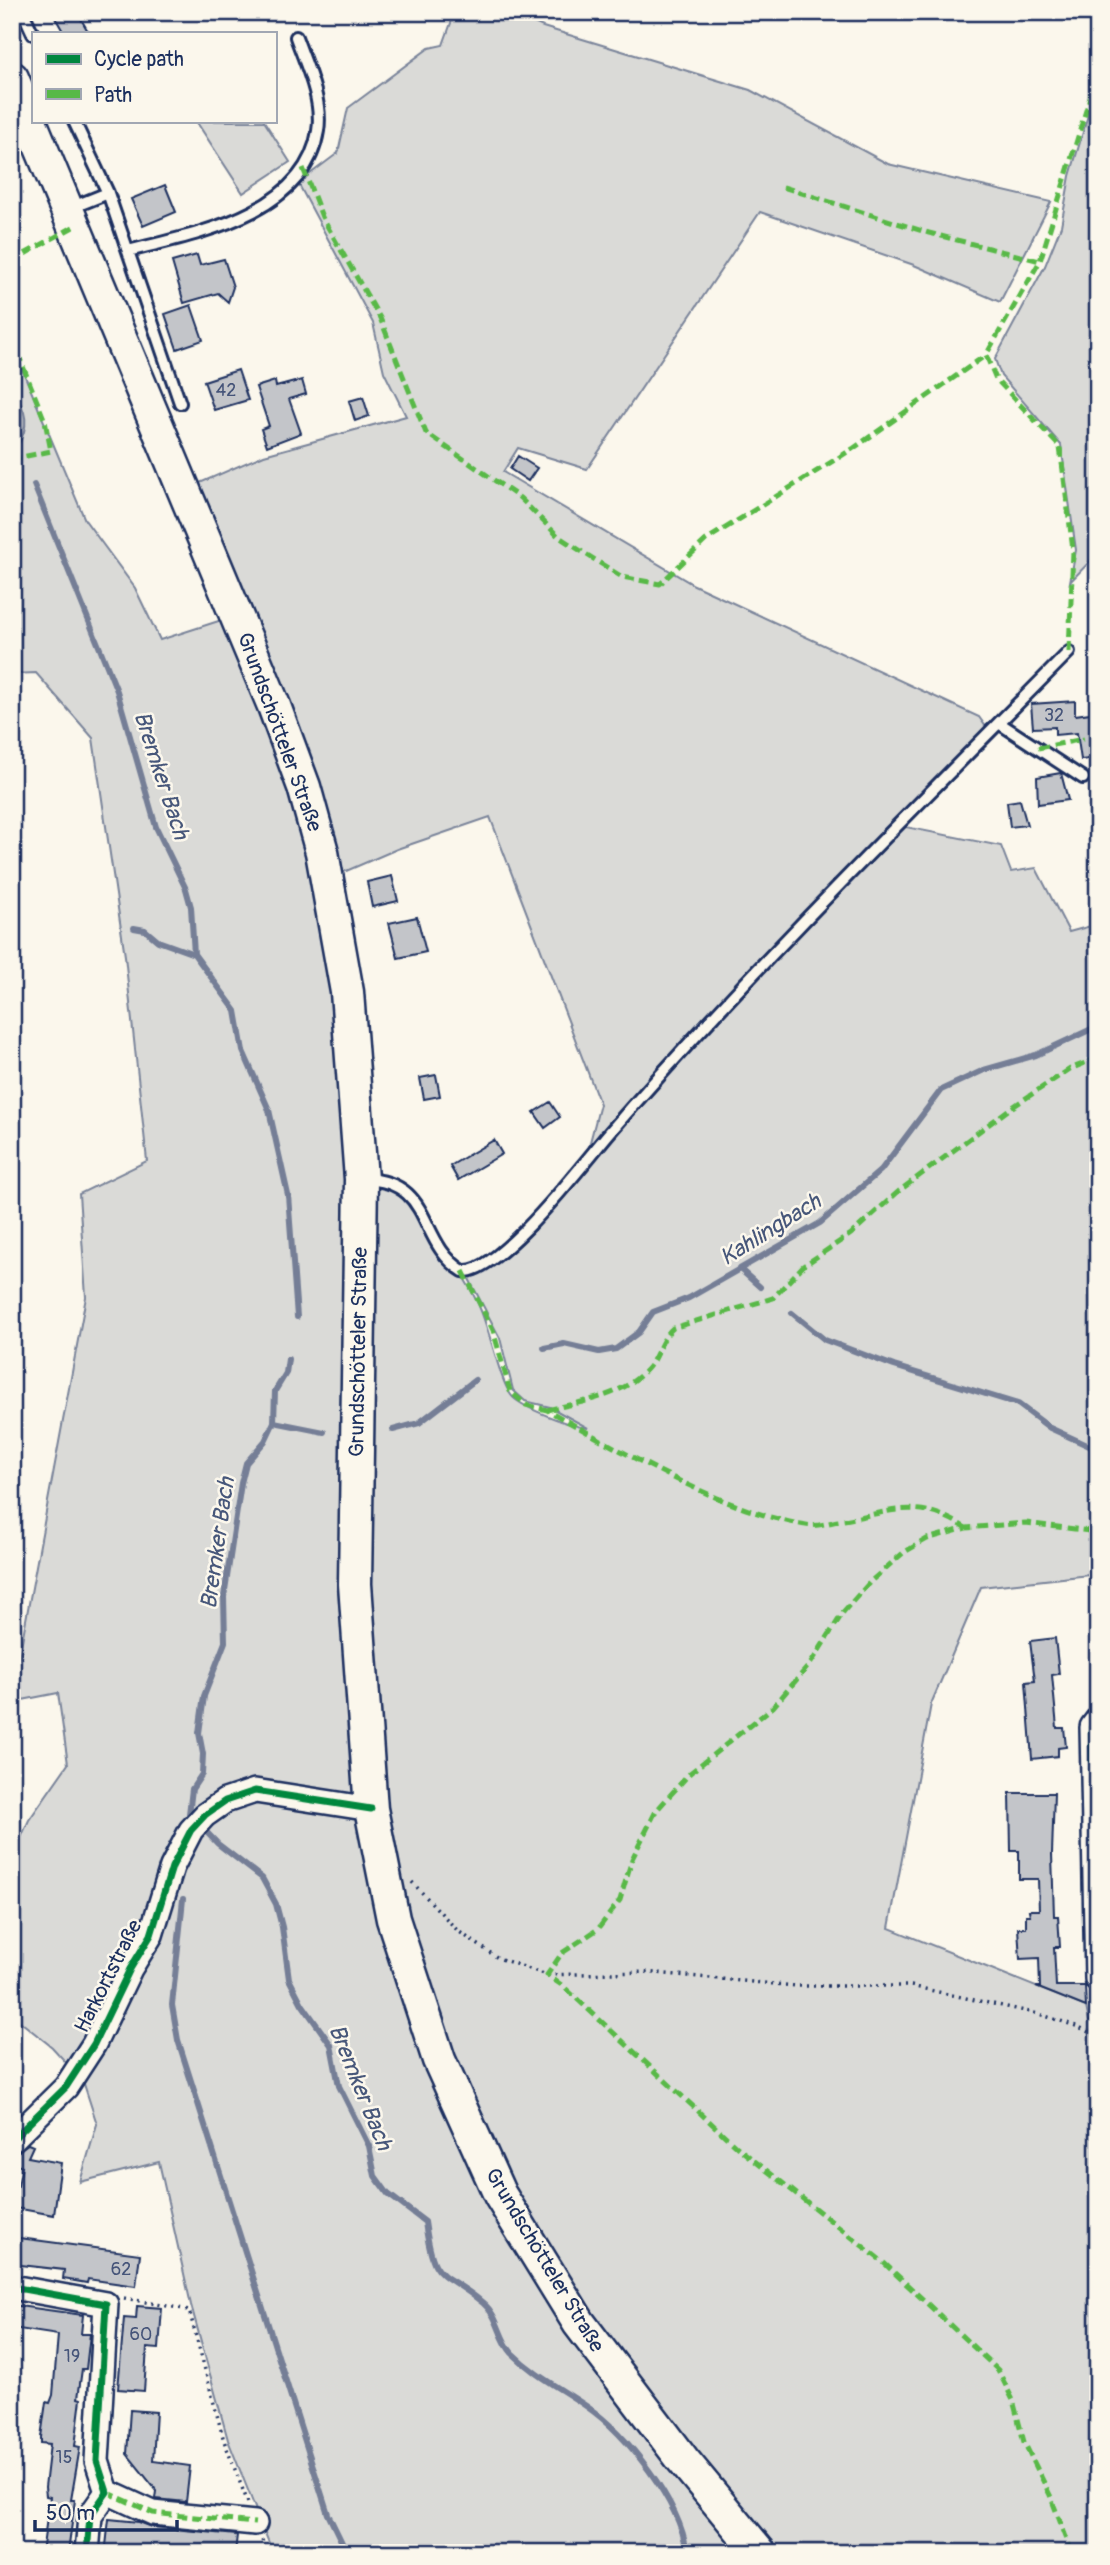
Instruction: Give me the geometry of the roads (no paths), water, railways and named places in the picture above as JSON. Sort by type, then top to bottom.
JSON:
[{"type":"main road","name":"Grundschötteler Straße","points":[[17,90],[134,374],[217,565],[304,787],[322,852],[347,992],[361,1179],[355,1584],[371,1809],[393,1919],[439,2060],[500,2195],[579,2323],[683,2460],[760,2553]]},
{"type":"street","points":[[1097,1979],[1092,1727],[1098,1719]]},
{"type":"street","name":"Harkortstraße","points":[[12,2140],[66,2087],[94,2044],[130,1969],[151,1935],[172,1867],[198,1823],[225,1801],[255,1791],[371,1809]]},
{"type":"street","points":[[12,2287],[106,2304],[97,2461],[107,2492],[153,2513],[255,2523]]},
{"type":"street","points":[[87,2553],[90,2516],[107,2492]]},
{"type":"lane","points":[[23,12],[32,32]]},
{"type":"lane","points":[[128,251],[227,222],[267,203],[294,180],[303,168],[318,131],[312,83],[296,37]]},
{"type":"lane","points":[[74,122],[108,193],[180,403]]},
{"type":"lane","points":[[68,209],[108,193]]},
{"type":"lane","points":[[361,1179],[385,1179],[405,1189],[448,1260],[463,1271],[479,1270],[534,1222],[627,1112],[769,958],[831,897],[911,809],[1069,652]]},
{"type":"lane","points":[[999,723],[1083,778]]},
{"type":"waterway","name":"Bremker Bach","points":[[34,485],[117,691],[156,827],[186,889],[191,907],[194,954],[236,1011],[243,1051],[269,1110],[288,1195],[297,1317]]},
{"type":"waterway","points":[[134,928],[145,930],[158,941],[194,954]]},
{"type":"waterway","name":"Kahlingbach","points":[[544,1348],[564,1344],[599,1352],[616,1349],[639,1332],[653,1312],[689,1298],[820,1223],[881,1170],[941,1090],[984,1070],[1036,1055],[1098,1026]]},
{"type":"waterway","points":[[741,1270],[760,1287]]},
{"type":"waterway","points":[[792,1313],[825,1340],[894,1366],[1018,1404],[1050,1428],[1098,1450]]},
{"type":"waterway","name":"Bremker Bach","points":[[288,1359],[286,1373],[275,1391],[274,1422],[265,1441],[246,1463],[241,1483],[224,1597],[225,1642],[204,1696],[199,1733],[203,1754],[202,1774],[192,1789],[189,1814],[218,1844],[262,1878],[276,1904],[289,1979],[302,2004],[331,2045],[339,2086],[369,2146],[375,2176],[388,2194],[425,2222],[436,2266],[441,2273],[488,2308],[512,2353],[602,2418],[650,2471],[674,2513],[683,2533],[687,2553]]},
{"type":"waterway","points":[[393,1430],[419,1423],[475,1380]]},
{"type":"waterway","points":[[274,1422],[324,1432]]},
{"type":"waterway","points":[[183,1899],[172,2005],[178,2040],[328,2514],[347,2553]]}]
